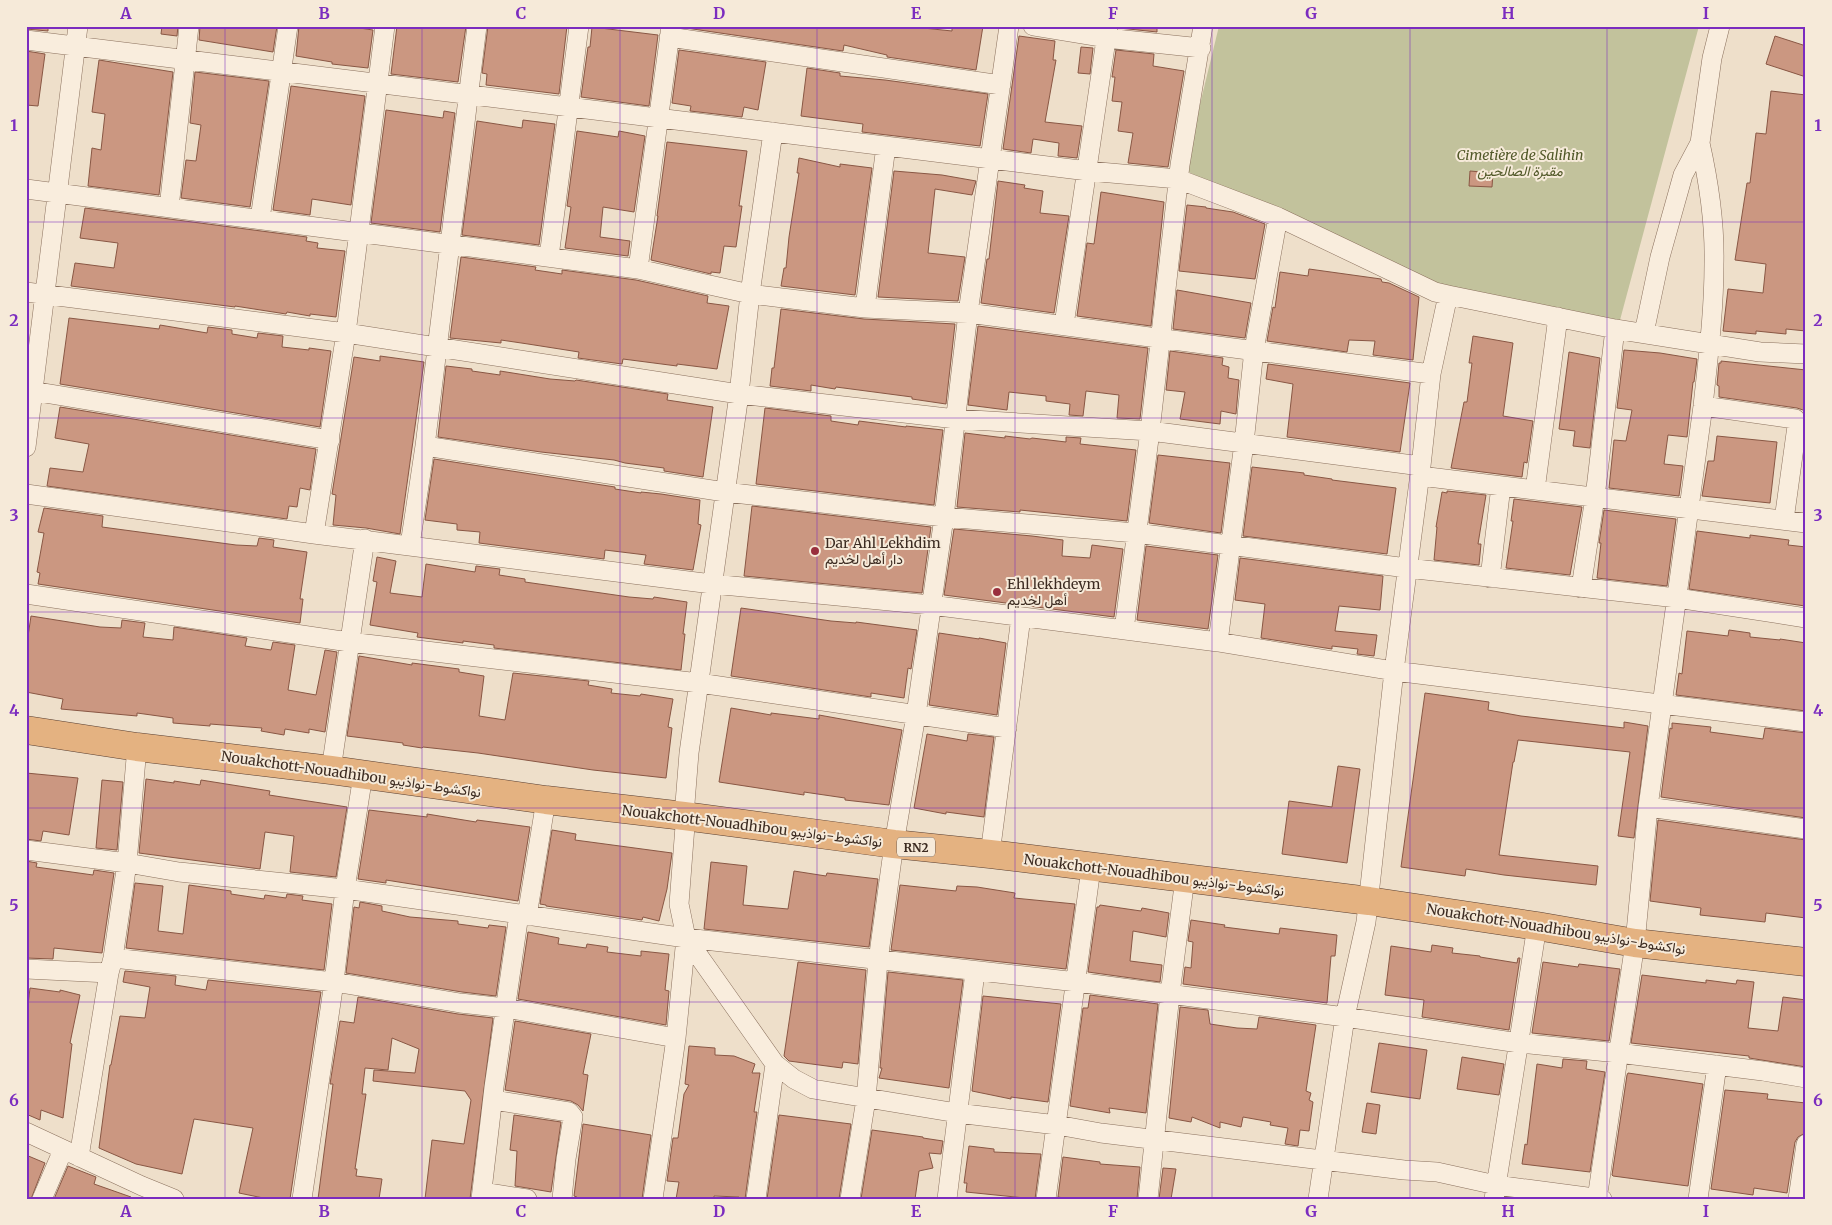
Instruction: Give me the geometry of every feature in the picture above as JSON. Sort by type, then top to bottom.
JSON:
[{"type":"highway","name":"Nouakchott-Nouadhibou نواكشوط-نواذيبو","points":[[26,730],[138,747],[330,770],[546,800],[1369,901],[1537,926],[1635,943],[1806,962]]},
{"type":"street","points":[[26,447],[30,390],[45,294],[78,26]]},
{"type":"street","points":[[169,208],[189,26]]},
{"type":"street","points":[[260,219],[288,26]]},
{"type":"street","points":[[314,534],[346,333],[385,26]]},
{"type":"street","points":[[410,545],[477,26]]},
{"type":"street","points":[[549,257],[579,26]]},
{"type":"street","points":[[850,1199],[866,1099],[878,961],[944,517],[968,313],[1009,26]]},
{"type":"street","points":[[1033,26],[1107,32],[1201,48]]},
{"type":"street","points":[[1124,630],[1150,431],[1178,179],[1201,48],[1203,26]]},
{"type":"street","points":[[1598,1198],[1635,943],[1648,807],[1703,406],[1714,264],[1710,194],[1700,142],[1712,58],[1720,26]]},
{"type":"street","points":[[638,269],[670,32],[1001,85]]},
{"type":"street","points":[[1064,325],[1107,32]]},
{"type":"street","points":[[26,40],[1088,171],[1178,179],[1278,217],[1435,292],[1615,329],[1760,352],[1806,354]]},
{"type":"street","points":[[653,1199],[676,1038],[686,938],[679,904],[689,753],[773,132]]},
{"type":"street","points":[[1644,333],[1660,256],[1683,175],[1700,142]]},
{"type":"street","points":[[865,308],[886,146]]},
{"type":"street","points":[[26,189],[638,269],[750,294],[865,308],[968,313],[1431,374]]},
{"type":"street","points":[[1218,642],[1254,350],[1278,217]]},
{"type":"street","points":[[26,292],[346,333],[739,394],[956,419],[1150,431],[1244,443],[1421,471],[1501,486],[1806,523]]},
{"type":"street","points":[[1318,1199],[1345,1017],[1366,922],[1394,672],[1421,471],[1431,374],[1448,295]]},
{"type":"street","points":[[1535,490],[1558,317]]},
{"type":"street","points":[[1581,588],[1595,497],[1615,329]]},
{"type":"street","points":[[30,390],[330,440]]},
{"type":"street","points":[[1703,406],[1795,419],[1797,426],[1784,520]]},
{"type":"street","points":[[424,446],[725,492],[944,517],[1136,533],[1490,578],[1677,598],[1806,618]]},
{"type":"street","points":[[1490,578],[1501,486]]},
{"type":"street","points":[[26,494],[314,534],[712,584],[931,606],[1218,642],[1394,672],[1806,722]]},
{"type":"street","points":[[330,770],[365,539]]},
{"type":"street","points":[[26,594],[349,642],[699,683],[1007,728]]},
{"type":"street","points":[[990,854],[1021,617]]},
{"type":"street","points":[[42,1199],[71,1153],[111,966],[127,863],[138,747]]},
{"type":"street","points":[[302,1199],[334,982],[345,889],[363,775]]},
{"type":"street","points":[[527,1199],[481,1195],[506,1008],[546,800]]},
{"type":"street","points":[[1648,807],[1806,829]]},
{"type":"street","points":[[26,850],[127,863],[179,872],[345,889],[686,938],[1077,982],[1345,1017],[1518,1043],[1717,1065],[1806,1078]]},
{"type":"street","points":[[1046,1199],[1091,868]]},
{"type":"street","points":[[1148,1199],[1170,994],[1185,878]]},
{"type":"street","points":[[1495,1192],[1537,926]]},
{"type":"street","points":[[686,938],[775,1064],[794,1079],[813,1090],[957,1113],[1056,1125],[1154,1140],[1324,1161],[1438,1172],[1495,1192],[1602,1199]]},
{"type":"street","points":[[26,969],[111,966],[334,982],[460,1003],[506,1008],[676,1038]]},
{"type":"street","points":[[947,1199],[975,972]]},
{"type":"street","points":[[756,1199],[775,1064]]},
{"type":"street","points":[[1698,1199],[1717,1065]]},
{"type":"street","points":[[493,1100],[569,1112],[573,1117],[562,1199]]},
{"type":"street","points":[[26,1132],[71,1153],[140,1193],[174,1199]]},
{"type":"street","points":[[1798,1199],[1806,1144]]},
{"type":"green space","name":"Cimetière de Salihin مقبرة الصالحين","points":[[1219,26],[1699,26],[1620,320],[1435,288],[1184,170]]},
{"type":"building","points":[[26,26],[48,26],[48,31],[26,29]]},
{"type":"building","points":[[162,26],[178,26],[177,36],[161,34]]},
{"type":"building","points":[[200,26],[277,26],[273,52],[199,40]]},
{"type":"building","points":[[299,26],[346,26],[373,30],[368,68],[332,64],[332,62],[296,56]]},
{"type":"building","points":[[397,26],[466,26],[458,82],[391,74]]},
{"type":"building","points":[[488,26],[567,26],[559,94],[486,85],[487,74],[482,73]]},
{"type":"building","points":[[686,26],[904,26],[952,31],[952,26],[983,26],[976,70],[887,57],[887,55],[844,45],[843,51],[686,28]]},
{"type":"building","points":[[1119,26],[1157,26],[1157,32],[1119,28]]},
{"type":"building","points":[[592,27],[658,35],[649,106],[581,97]]},
{"type":"building","points":[[1019,36],[1055,41],[1053,60],[1056,60],[1045,122],[1082,126],[1077,158],[1058,156],[1059,143],[1033,139],[1031,153],[1003,149]]},
{"type":"building","points":[[1775,36],[1806,46],[1806,77],[1766,64]]},
{"type":"building","points":[[1081,47],[1093,48],[1090,74],[1078,73]]},
{"type":"building","points":[[679,50],[766,62],[758,110],[744,107],[742,117],[690,111],[691,106],[672,103]]},
{"type":"building","points":[[1116,50],[1154,54],[1153,66],[1184,71],[1168,167],[1128,163],[1133,133],[1118,131],[1122,102],[1112,101],[1115,77],[1112,77]]},
{"type":"building","points":[[26,51],[45,54],[38,106],[26,105]]},
{"type":"building","points":[[99,60],[173,72],[159,195],[88,186],[92,148],[101,150],[105,114],[92,112]]},
{"type":"building","points":[[807,68],[840,73],[840,76],[988,94],[980,146],[862,132],[863,124],[801,116]]},
{"type":"building","points":[[195,72],[269,81],[250,207],[181,198],[186,160],[196,161],[201,125],[190,123]]},
{"type":"building","points":[[291,86],[365,96],[351,205],[312,199],[310,215],[273,210]]},
{"type":"building","points":[[1771,91],[1806,95],[1806,331],[1786,329],[1786,334],[1756,331],[1756,334],[1723,331],[1728,289],[1763,293],[1766,264],[1735,260],[1747,183],[1750,183],[1756,133],[1766,134]]},
{"type":"building","points":[[386,110],[443,118],[444,111],[455,113],[440,232],[371,223]]},
{"type":"building","points":[[523,120],[555,124],[539,245],[462,235],[477,121],[522,128]]},
{"type":"building","points":[[577,131],[618,137],[619,131],[645,136],[634,212],[603,207],[600,237],[630,241],[628,256],[565,248],[571,207],[567,206]]},
{"type":"building","points":[[667,142],[747,151],[739,206],[742,206],[736,247],[724,246],[720,273],[711,272],[711,274],[651,260]]},
{"type":"building","points":[[799,158],[840,167],[840,164],[872,168],[855,295],[781,286],[784,268],[786,268],[799,173],[797,173]]},
{"type":"building","points":[[894,171],[942,175],[976,181],[972,195],[935,189],[928,253],[965,257],[958,301],[878,297]]},
{"type":"building","points":[[1470,171],[1493,173],[1492,187],[1469,186]]},
{"type":"building","points":[[998,181],[1025,185],[1024,188],[1043,191],[1040,213],[1069,216],[1054,313],[981,303],[987,259],[989,259]]},
{"type":"building","points":[[1101,192],[1164,202],[1151,326],[1077,316],[1087,243],[1094,244]]},
{"type":"building","points":[[1187,205],[1233,212],[1265,224],[1255,279],[1179,271]]},
{"type":"building","points":[[85,208],[307,237],[306,241],[318,243],[317,248],[345,251],[336,317],[310,314],[310,316],[287,312],[286,314],[71,286],[75,263],[114,268],[118,243],[80,238]]},
{"type":"building","points":[[461,257],[536,267],[535,270],[562,274],[562,270],[636,280],[708,296],[707,303],[729,306],[717,369],[623,359],[622,364],[578,358],[579,352],[528,344],[501,340],[501,343],[450,338]]},
{"type":"building","points":[[1309,269],[1381,279],[1382,282],[1389,283],[1419,297],[1413,360],[1373,355],[1375,341],[1349,340],[1347,352],[1267,341],[1273,307],[1275,308],[1280,272],[1308,276]]},
{"type":"building","points":[[1177,290],[1251,303],[1245,338],[1173,329]]},
{"type":"building","points":[[781,309],[864,319],[955,324],[946,404],[912,399],[912,397],[836,387],[835,389],[811,385],[811,391],[770,386]]},
{"type":"building","points":[[69,318],[159,329],[160,325],[207,333],[208,327],[232,330],[232,334],[257,338],[258,333],[283,336],[282,347],[331,351],[320,427],[60,384]]},
{"type":"building","points":[[978,326],[1148,348],[1140,419],[1117,418],[1119,395],[1086,391],[1083,416],[1069,415],[1070,404],[1046,401],[1046,396],[1009,392],[1007,410],[968,405]]},
{"type":"building","points":[[1473,336],[1513,343],[1503,416],[1533,421],[1527,463],[1524,462],[1522,477],[1451,468],[1464,402],[1467,402],[1472,363],[1469,363]]},
{"type":"building","points":[[1624,350],[1697,359],[1687,437],[1668,435],[1664,464],[1683,466],[1679,496],[1609,488],[1614,440],[1626,441],[1632,410],[1617,408]]},
{"type":"building","points":[[1170,351],[1223,358],[1222,365],[1229,367],[1228,378],[1239,380],[1236,414],[1221,411],[1220,424],[1180,419],[1185,392],[1166,390]]},
{"type":"building","points":[[1569,352],[1600,358],[1590,448],[1573,446],[1575,431],[1559,429]]},
{"type":"building","points":[[380,356],[424,362],[400,534],[333,525],[336,495],[332,494],[354,357],[380,361]]},
{"type":"building","points":[[1721,361],[1806,370],[1806,411],[1797,408],[1719,397],[1719,386],[1717,385],[1719,363]]},
{"type":"building","points":[[1268,364],[1410,383],[1400,452],[1287,437],[1293,384],[1266,379]]},
{"type":"building","points":[[446,366],[500,375],[500,371],[550,379],[576,380],[668,394],[667,400],[713,407],[703,477],[664,471],[664,468],[614,460],[541,452],[438,437]]},
{"type":"building","points":[[60,407],[316,449],[310,490],[300,488],[297,507],[289,506],[287,519],[47,486],[50,468],[83,472],[89,444],[55,438]]},
{"type":"building","points":[[765,408],[831,416],[831,421],[858,425],[859,421],[943,430],[934,505],[756,484]]},
{"type":"building","points":[[965,433],[1066,442],[1066,437],[1081,438],[1080,444],[1136,450],[1127,521],[1020,510],[1020,512],[957,507]]},
{"type":"building","points":[[1717,436],[1777,442],[1770,503],[1702,496],[1708,461],[1714,461]]},
{"type":"building","points":[[1158,455],[1230,463],[1221,533],[1149,523]]},
{"type":"building","points":[[434,459],[615,487],[615,489],[700,500],[698,524],[701,525],[693,570],[644,564],[646,555],[605,550],[604,559],[479,543],[480,532],[457,530],[457,524],[425,520]]},
{"type":"building","points":[[1252,467],[1304,473],[1304,475],[1332,480],[1396,488],[1387,554],[1243,536]]},
{"type":"building","points":[[1447,491],[1486,495],[1478,544],[1481,544],[1479,565],[1434,560],[1436,527],[1442,492],[1447,493]]},
{"type":"building","points":[[1514,499],[1582,507],[1570,575],[1506,568],[1513,521],[1511,521]]},
{"type":"building","points":[[752,506],[931,527],[922,593],[744,576]]},
{"type":"building","points":[[44,508],[103,516],[102,527],[236,545],[257,546],[259,538],[274,540],[273,547],[307,552],[300,599],[303,599],[300,623],[38,584],[40,573],[37,572],[44,533],[38,532]]},
{"type":"building","points":[[1604,510],[1676,519],[1667,586],[1597,578],[1601,543],[1599,543]]},
{"type":"building","points":[[954,529],[1063,540],[1062,556],[1090,558],[1092,545],[1123,549],[1114,617],[944,595]]},
{"type":"building","points":[[1697,531],[1750,538],[1750,535],[1789,540],[1788,545],[1806,547],[1805,606],[1689,589]]},
{"type":"building","points":[[1146,546],[1218,555],[1208,629],[1137,620]]},
{"type":"building","points":[[377,557],[396,561],[390,593],[422,597],[426,564],[475,572],[476,566],[500,569],[499,575],[525,579],[525,582],[629,597],[653,599],[654,597],[687,602],[681,670],[494,648],[494,645],[463,641],[463,643],[417,637],[418,633],[370,625],[377,582],[373,581]]},
{"type":"building","points":[[1240,558],[1383,576],[1380,610],[1339,606],[1335,631],[1377,635],[1374,656],[1357,654],[1358,649],[1332,646],[1332,649],[1261,638],[1265,604],[1235,600]]},
{"type":"building","points":[[741,608],[831,621],[856,622],[917,630],[911,669],[908,668],[904,698],[871,693],[871,697],[731,676]]},
{"type":"building","points":[[31,616],[100,627],[121,628],[122,620],[145,623],[143,637],[173,640],[174,627],[247,638],[245,646],[271,650],[273,642],[295,645],[288,690],[316,695],[325,650],[337,652],[325,732],[309,729],[309,733],[285,729],[284,735],[261,731],[262,728],[173,723],[173,718],[137,713],[137,716],[61,709],[63,699],[26,692],[26,650]]},
{"type":"building","points":[[1729,630],[1750,633],[1750,637],[1806,643],[1806,711],[1676,695],[1679,673],[1682,674],[1687,631],[1728,636]]},
{"type":"building","points":[[939,633],[1006,643],[997,715],[929,705]]},
{"type":"building","points":[[359,656],[412,665],[412,663],[459,669],[459,672],[484,676],[479,716],[505,720],[513,673],[589,681],[588,685],[612,689],[611,693],[640,696],[641,694],[673,699],[668,727],[672,728],[666,778],[593,770],[478,753],[422,748],[403,745],[403,743],[347,736]]},
{"type":"building","points":[[1425,693],[1489,702],[1488,710],[1521,716],[1624,728],[1624,722],[1648,726],[1634,838],[1618,836],[1630,752],[1518,740],[1499,855],[1598,866],[1596,885],[1466,869],[1465,876],[1401,867]]},
{"type":"building","points":[[731,708],[771,715],[771,713],[819,719],[819,715],[902,730],[889,805],[719,782]]},
{"type":"building","points":[[1672,723],[1711,727],[1710,732],[1763,739],[1765,728],[1806,733],[1806,818],[1661,797]]},
{"type":"building","points":[[927,734],[967,741],[968,734],[994,737],[984,817],[946,812],[946,814],[914,808]]},
{"type":"building","points":[[1338,766],[1360,769],[1347,863],[1282,854],[1289,801],[1332,807]]},
{"type":"building","points":[[26,773],[78,778],[69,835],[43,831],[41,841],[26,839]]},
{"type":"building","points":[[146,779],[200,785],[201,780],[270,791],[269,795],[347,807],[336,877],[290,872],[294,836],[265,832],[260,869],[139,853]]},
{"type":"building","points":[[102,780],[123,782],[117,850],[96,848]]},
{"type":"building","points":[[369,810],[427,817],[427,814],[476,822],[477,820],[530,827],[518,901],[386,880],[386,883],[358,879]]},
{"type":"building","points":[[1658,820],[1806,840],[1806,918],[1766,913],[1765,922],[1700,915],[1701,908],[1650,901]]},
{"type":"building","points":[[552,830],[576,834],[575,840],[672,853],[667,889],[659,921],[643,917],[642,920],[540,904]]},
{"type":"building","points":[[26,861],[37,863],[36,867],[93,875],[94,870],[114,873],[102,953],[54,948],[53,959],[26,958]]},
{"type":"building","points":[[711,862],[747,866],[743,905],[788,909],[794,871],[826,876],[827,873],[878,879],[869,947],[704,929]]},
{"type":"building","points":[[135,883],[163,886],[158,931],[183,934],[189,885],[231,891],[231,894],[264,899],[265,895],[286,898],[287,894],[303,896],[302,900],[332,904],[324,970],[126,948]]},
{"type":"building","points":[[900,885],[956,891],[957,886],[977,887],[1015,893],[1014,898],[1075,904],[1066,969],[891,950]]},
{"type":"building","points":[[360,902],[382,906],[382,911],[410,917],[458,921],[458,924],[488,928],[489,925],[506,927],[496,996],[346,973],[354,907],[359,908]]},
{"type":"building","points":[[1100,905],[1141,911],[1142,908],[1169,913],[1166,937],[1133,931],[1130,961],[1162,965],[1160,982],[1088,972],[1097,907]]},
{"type":"building","points":[[1191,920],[1225,925],[1224,927],[1279,934],[1280,928],[1337,935],[1335,956],[1331,956],[1327,1003],[1183,984],[1185,967],[1191,968],[1193,942],[1188,941]]},
{"type":"building","points":[[528,932],[559,938],[558,944],[586,948],[587,944],[608,947],[607,952],[641,956],[641,951],[669,954],[665,990],[669,991],[666,1025],[518,999]]},
{"type":"building","points":[[1432,945],[1453,948],[1452,953],[1517,963],[1518,958],[1520,958],[1509,1030],[1422,1017],[1424,1000],[1385,995],[1391,946],[1431,952]]},
{"type":"building","points":[[798,962],[866,970],[858,1064],[843,1062],[842,1068],[789,1061],[784,1056]]},
{"type":"building","points":[[1543,962],[1578,967],[1579,964],[1620,969],[1609,1041],[1532,1033]]},
{"type":"building","points":[[125,971],[176,976],[175,985],[206,990],[208,980],[321,992],[290,1199],[268,1199],[239,1193],[253,1128],[194,1119],[182,1174],[136,1164],[99,1148],[110,1065],[120,1016],[145,1018],[150,987],[123,982]]},
{"type":"building","points":[[888,972],[963,980],[949,1088],[879,1078],[882,1068],[880,1068]]},
{"type":"building","points":[[1642,975],[1706,983],[1706,980],[1736,984],[1737,980],[1754,982],[1748,1028],[1778,1031],[1783,997],[1806,1000],[1806,1067],[1749,1058],[1749,1056],[1631,1043]]},
{"type":"building","points":[[30,988],[60,992],[60,990],[80,995],[70,1043],[72,1044],[63,1118],[41,1110],[40,1120],[26,1114],[26,1023]]},
{"type":"building","points":[[1090,995],[1158,1004],[1146,1113],[1109,1108],[1110,1113],[1070,1106],[1083,1008],[1088,1008]]},
{"type":"building","points":[[983,996],[1061,1004],[1048,1102],[1011,1097],[1011,1099],[972,1091]]},
{"type":"building","points":[[358,997],[493,1018],[470,1199],[425,1199],[432,1140],[464,1144],[471,1100],[465,1091],[373,1081],[374,1070],[415,1073],[419,1049],[392,1038],[388,1070],[365,1068],[362,1094],[366,1094],[355,1169],[357,1169],[356,1176],[382,1179],[379,1199],[318,1199],[333,1084],[330,1084],[340,1021],[354,1023]]},
{"type":"building","points":[[1180,1007],[1208,1010],[1210,1024],[1237,1028],[1257,1029],[1259,1017],[1316,1025],[1306,1091],[1311,1093],[1309,1100],[1313,1102],[1309,1131],[1300,1130],[1298,1146],[1285,1144],[1288,1128],[1270,1125],[1271,1122],[1243,1117],[1241,1127],[1220,1122],[1220,1128],[1192,1117],[1191,1122],[1169,1118]]},
{"type":"building","points":[[515,1021],[591,1034],[583,1074],[588,1075],[583,1111],[571,1101],[505,1090]]},
{"type":"building","points":[[1379,1043],[1427,1050],[1420,1099],[1371,1092]]},
{"type":"building","points":[[689,1046],[715,1048],[715,1055],[734,1056],[755,1064],[752,1073],[760,1073],[754,1112],[757,1112],[745,1199],[714,1196],[714,1199],[676,1199],[679,1182],[667,1181],[673,1138],[678,1138],[684,1094],[689,1085],[685,1084]]},
{"type":"building","points":[[1462,1057],[1504,1064],[1499,1095],[1457,1089]]},
{"type":"building","points":[[1563,1059],[1587,1061],[1586,1069],[1605,1072],[1590,1172],[1522,1164],[1525,1144],[1527,1145],[1537,1064],[1562,1068]]},
{"type":"building","points":[[1628,1073],[1703,1084],[1688,1186],[1612,1175]]},
{"type":"building","points":[[1725,1090],[1768,1094],[1767,1099],[1806,1103],[1805,1133],[1798,1137],[1795,1142],[1787,1193],[1754,1188],[1753,1195],[1711,1189]]},
{"type":"building","points":[[1367,1103],[1380,1105],[1376,1134],[1362,1132]]},
{"type":"building","points":[[514,1115],[561,1122],[551,1192],[515,1186],[517,1151],[510,1150]]},
{"type":"building","points":[[779,1115],[851,1124],[839,1199],[767,1199]]},
{"type":"building","points":[[583,1124],[651,1135],[642,1199],[577,1199],[574,1196]]},
{"type":"building","points":[[872,1130],[943,1141],[941,1154],[929,1153],[933,1168],[919,1171],[915,1199],[861,1199]]},
{"type":"building","points":[[969,1146],[994,1149],[994,1152],[1041,1154],[1035,1199],[966,1192],[967,1183],[964,1183]]},
{"type":"building","points":[[26,1155],[45,1163],[31,1199],[26,1199]]},
{"type":"building","points":[[1063,1157],[1100,1162],[1100,1164],[1140,1167],[1137,1199],[1069,1199],[1058,1197]]},
{"type":"building","points":[[68,1166],[96,1177],[94,1184],[131,1197],[131,1199],[54,1199]]},
{"type":"building","points":[[1163,1168],[1176,1169],[1171,1199],[1159,1199]]},
{"type":"place","name":"Dar Ahl Lekhdim دار أهل لخديم","points":[[815,551]]},
{"type":"place","name":"Ehl lekhdeym أهل لخديم","points":[[997,592]]}]
